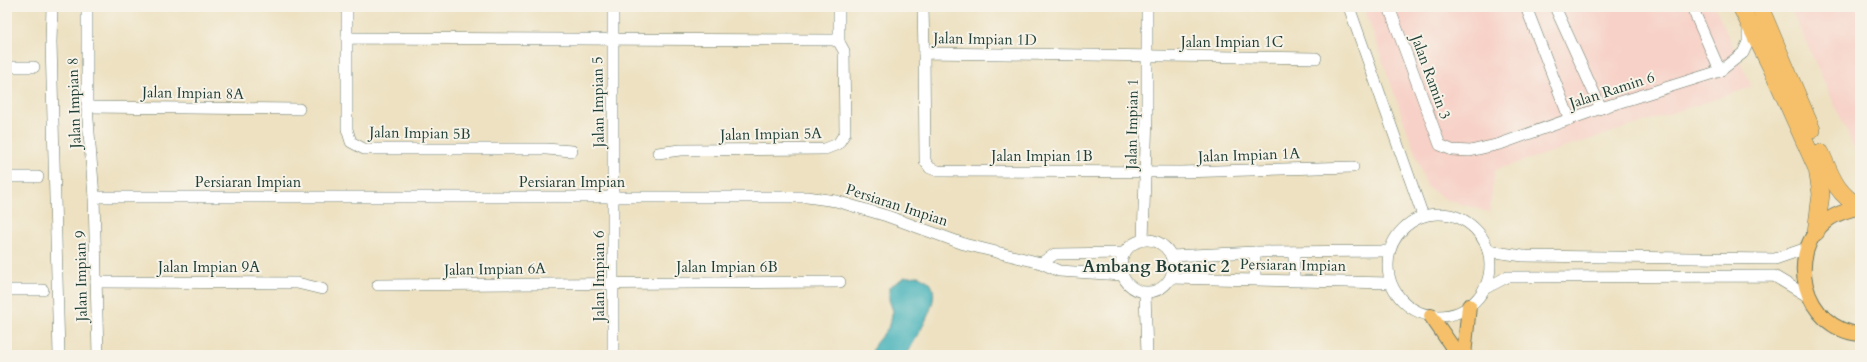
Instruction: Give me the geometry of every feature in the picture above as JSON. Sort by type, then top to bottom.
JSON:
[{"type":"highway","points":[[1760,7],[1831,177],[1842,194],[1860,207]]},
{"type":"highway","points":[[1744,13],[1772,69],[1817,169],[1821,194],[1816,232]]},
{"type":"main road","points":[[1860,207],[1844,211],[1833,217],[1816,232],[1807,248],[1803,264],[1804,281],[1808,297],[1816,310],[1827,321],[1840,328],[1860,334]]},
{"type":"main road","points":[[1464,355],[1469,306]]},
{"type":"main road","points":[[1431,316],[1458,355]]},
{"type":"street","points":[[52,7],[51,42],[59,355]]},
{"type":"street","name":"Jalan Impian 8","points":[[87,7],[87,107],[94,197]]},
{"type":"street","name":"Jalan Impian 5B","points":[[347,7],[347,129],[351,142],[364,149],[546,149],[572,151]]},
{"type":"street","name":"Jalan Impian 5","points":[[612,7],[614,197]]},
{"type":"street","name":"Jalan Impian 5A","points":[[658,153],[680,150],[825,149],[838,144],[845,133],[844,51],[839,42],[839,7]]},
{"type":"street","points":[[923,7],[924,53]]},
{"type":"street","name":"Jalan Impian 1","points":[[1143,240],[1146,172],[1147,7]]},
{"type":"street","points":[[1349,7],[1423,216]]},
{"type":"street","name":"Jalan Ramin 3","points":[[1389,7],[1440,145],[1452,150]]},
{"type":"street","points":[[1526,7],[1570,120]]},
{"type":"street","points":[[1555,7],[1601,108]]},
{"type":"street","points":[[1692,7],[1720,70]]},
{"type":"street","name":"Jalan Ramin 6","points":[[1452,150],[1470,151],[1500,144],[1601,108],[1720,70],[1743,52],[1748,42],[1744,13]]},
{"type":"street","points":[[347,38],[612,38],[834,40],[839,42]]},
{"type":"street","name":"Jalan Impian 1D","points":[[938,171],[930,168],[925,160],[924,53],[1147,57]]},
{"type":"street","name":"Jalan Impian 1C","points":[[1147,57],[1316,58]]},
{"type":"street","points":[[7,67],[34,67]]},
{"type":"street","name":"Jalan Impian 8A","points":[[87,107],[299,109]]},
{"type":"street","name":"Jalan Impian 1A","points":[[1146,172],[1353,167]]},
{"type":"street","name":"Jalan Impian 1B","points":[[938,171],[1146,172]]},
{"type":"street","points":[[7,177],[38,177]]},
{"type":"street","name":"Persiaran Impian","points":[[94,197],[807,196],[836,201],[913,224],[964,244],[1040,263],[1059,271],[1122,275]]},
{"type":"street","name":"Jalan Impian 9","points":[[94,197],[98,355]]},
{"type":"street","name":"Jalan Impian 6","points":[[614,197],[614,355]]},
{"type":"street","points":[[1439,214],[1460,219],[1470,225],[1481,236],[1488,251],[1490,264],[1489,277],[1478,298],[1469,306],[1458,313],[1445,316],[1431,316],[1420,313],[1402,301],[1390,283],[1387,267],[1389,251],[1394,239],[1402,229],[1423,216],[1439,214]]},
{"type":"street","points":[[1143,240],[1150,240],[1163,245],[1171,256],[1174,267],[1171,278],[1163,288],[1157,291],[1145,292],[1131,287],[1122,275],[1121,267],[1125,253],[1136,243],[1143,240]]},
{"type":"street","points":[[1488,251],[1523,256],[1776,259],[1807,248]]},
{"type":"street","name":"Persiaran Impian","points":[[1171,256],[1255,252],[1389,251]]},
{"type":"street","points":[[1255,252],[1255,279]]},
{"type":"street","points":[[1294,252],[1294,280]]},
{"type":"street","points":[[1040,263],[1056,254],[1125,253]]},
{"type":"street","points":[[1484,289],[1506,277],[1774,276],[1808,297]]},
{"type":"street","name":"Persiaran Impian","points":[[1171,278],[1390,283]]},
{"type":"street","name":"Jalan Impian 9A","points":[[96,282],[297,283],[322,289]]},
{"type":"street","name":"Jalan Impian 6B","points":[[614,283],[840,282]]},
{"type":"street","name":"Jalan Impian 6A","points":[[378,285],[614,283]]},
{"type":"street","points":[[7,290],[43,290]]},
{"type":"street","points":[[1145,292],[1147,355]]},
{"type":"shaded area","points":[[1364,7],[1715,7],[1752,87],[1495,170],[1489,212],[1447,200],[1427,187]]},
{"type":"shaded area","points":[[1790,7],[1860,7],[1860,160]]},
{"type":"water","points":[[919,276],[930,283],[933,290],[933,299],[931,309],[907,355],[871,355],[875,344],[888,328],[893,311],[889,300],[889,287],[905,277]]},
{"type":"district","name":"Ambang Botanic 2","points":[[1156,266]]}]
